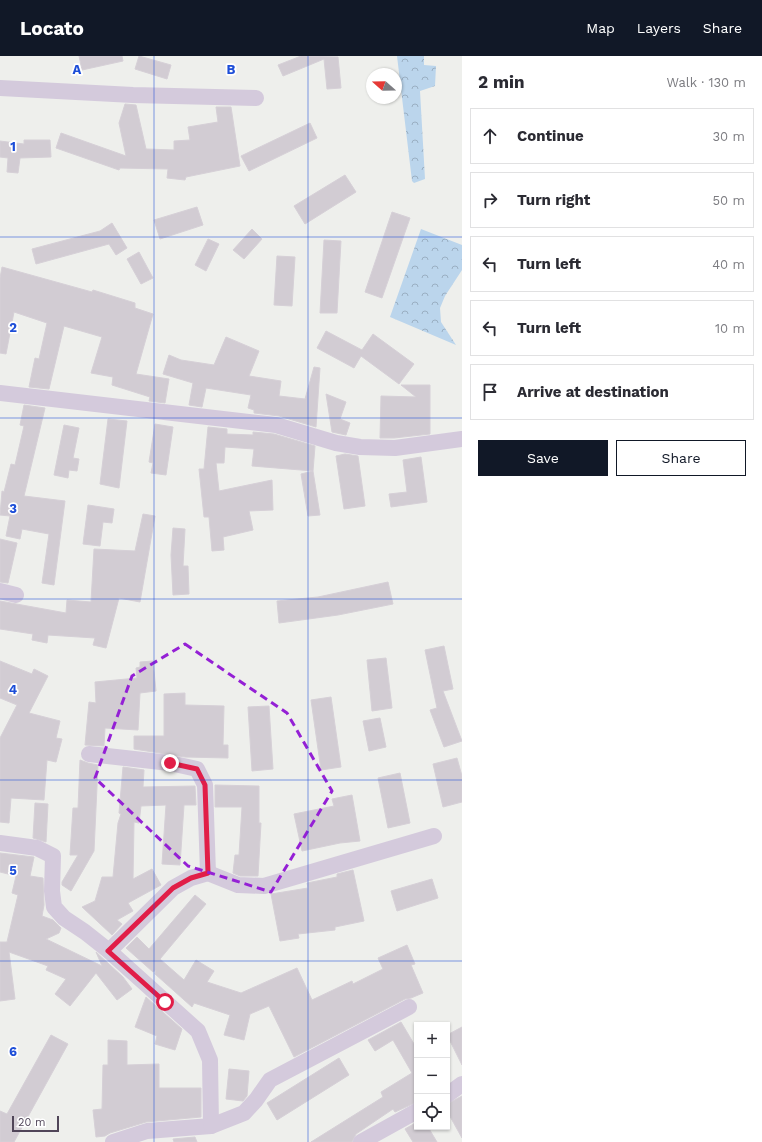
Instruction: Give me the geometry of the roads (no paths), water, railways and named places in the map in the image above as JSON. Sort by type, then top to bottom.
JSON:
[{"type":"street","points":[[0,88],[133,96],[256,98]]},
{"type":"street","points":[[0,393],[276,425],[336,443],[360,447],[395,448],[462,439]]},
{"type":"street","points":[[0,592],[16,594]]},
{"type":"street","points":[[89,754],[170,763],[197,769],[205,785],[208,873]]},
{"type":"street","points":[[108,951],[173,888],[191,878],[208,873],[238,886],[264,886],[434,836]]},
{"type":"street","points":[[0,843],[37,848],[53,856],[52,891],[54,907],[64,918],[85,932],[108,951],[198,1031],[210,1060],[211,1126]]},
{"type":"street","points":[[113,1142],[147,1131],[211,1126],[244,1113],[256,1100],[270,1080],[409,1007]]},
{"type":"street","points":[[448,1094],[462,1084]]},
{"type":"street","points":[[361,1142],[414,1113]]}]
